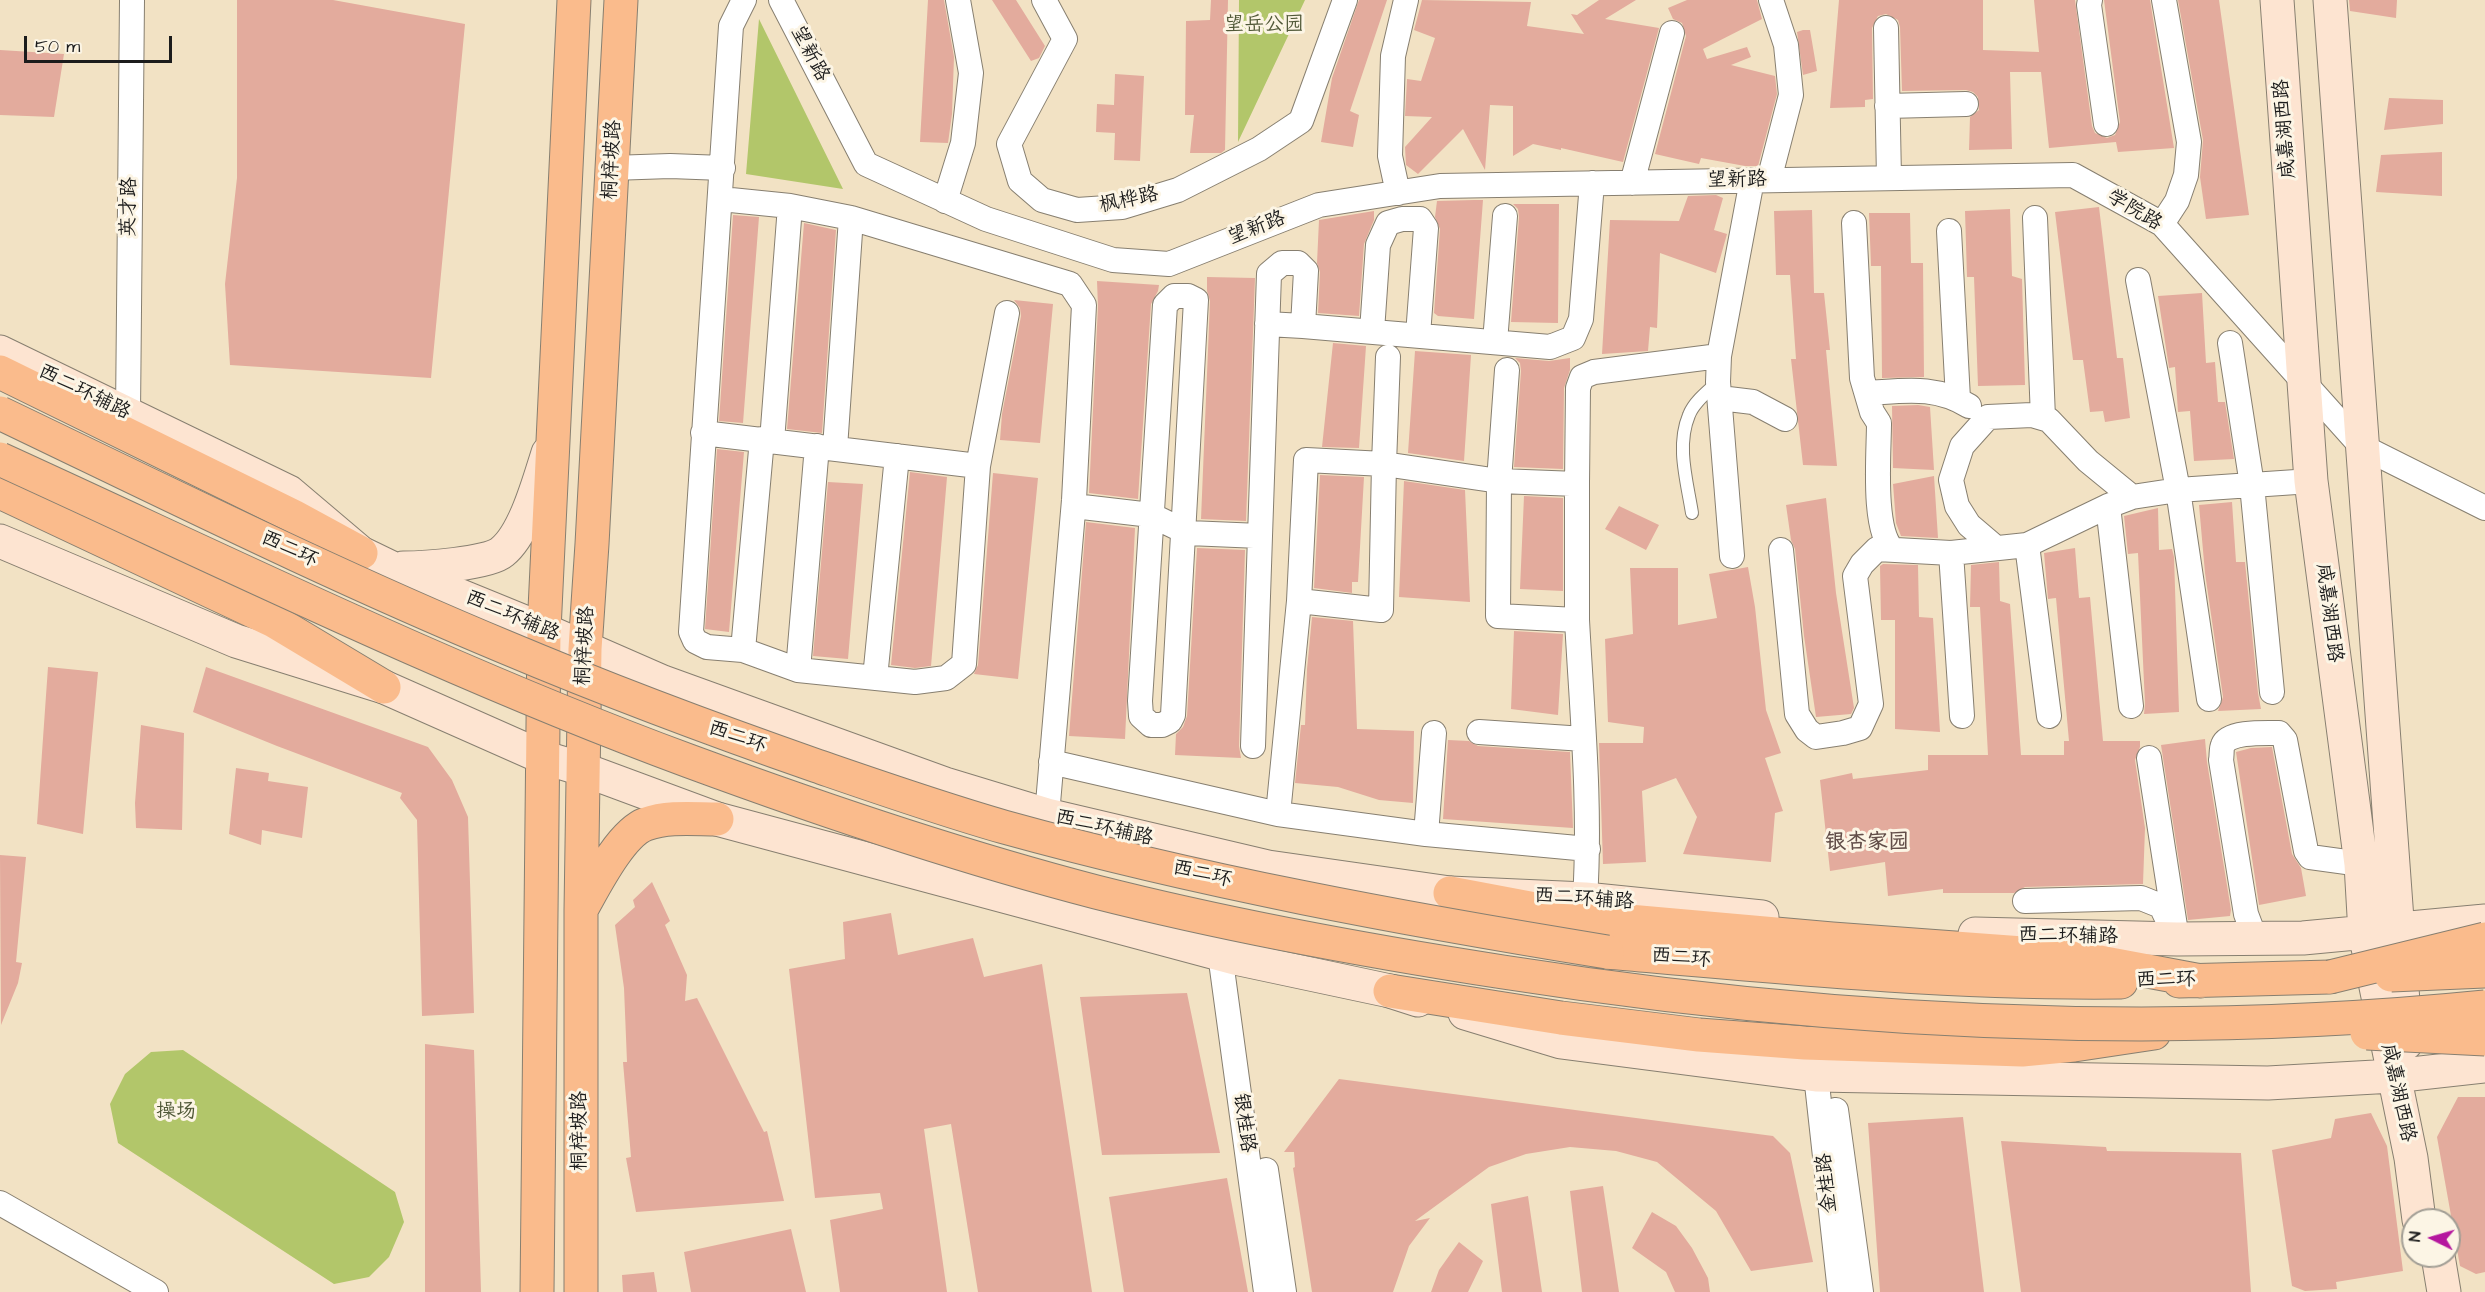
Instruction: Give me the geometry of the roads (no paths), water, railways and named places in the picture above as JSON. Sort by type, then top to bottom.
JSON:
[{"type":"main road","name":"桐梓坡路","points":[[537,1292],[544,630],[574,0]]},
{"type":"main road","name":"桐梓坡路","points":[[581,1292],[581,910],[585,649],[621,0]]},
{"type":"main road","points":[[0,372],[293,516],[361,553]]},
{"type":"main road","name":"西二环","points":[[0,413],[288,550],[501,646],[704,727],[1002,826],[1148,863],[1371,912],[1607,952],[1799,969],[1968,981],[2037,983],[2200,981],[2485,971]]},
{"type":"main road","name":"西二环","points":[[0,459],[441,661],[575,717],[690,761],[835,812],[989,861],[1098,892],[1383,953],[1600,987],[1832,1013],[1957,1021],[2116,1025],[2297,1023],[2485,1007]]},
{"type":"main road","points":[[0,492],[274,621],[384,687]]},
{"type":"main road","points":[[581,910],[615,850],[645,824],[675,819],[717,819]]},
{"type":"main road","points":[[1450,893],[1832,939],[2036,954],[2094,961],[2200,981]]},
{"type":"main road","points":[[2330,977],[2485,939]]},
{"type":"main road","points":[[1390,991],[1561,1018],[1699,1035],[1864,1046],[2022,1050],[2131,1037],[2202,1023]]},
{"type":"main road","points":[[2297,1023],[2364,1032],[2485,1039]]},
{"type":"street","name":"英才路","points":[[128,414],[132,0]]},
{"type":"street","points":[[744,0],[731,26],[691,632],[695,641],[707,647],[743,650],[798,670],[915,682],[946,678],[964,664],[978,466],[1007,313]]},
{"type":"street","name":"望新路","points":[[781,0],[866,164],[986,219],[1113,260],[1169,264],[1319,205],[1440,186],[1852,178]]},
{"type":"street","points":[[945,201],[963,143],[971,73],[958,0]]},
{"type":"street","name":"枫桦路","points":[[1044,0],[1065,39],[1009,144],[1020,181],[1042,200],[1077,210],[1122,207],[1179,190],[1259,149],[1300,121],[1345,0]]},
{"type":"street","points":[[1398,193],[1390,156],[1393,56],[1406,0]]},
{"type":"street","points":[[1732,556],[1719,390],[1719,356],[1761,180],[1791,95],[1786,45],[1771,0]]},
{"type":"street","points":[[2090,0],[2106,124]]},
{"type":"street","points":[[2162,224],[2176,201],[2186,175],[2189,142],[2164,0]]},
{"type":"street","name":"咸嘉湖西路","points":[[2277,0],[2311,481],[2361,864],[2365,933],[2401,1076],[2429,1208]]},
{"type":"street","name":"咸嘉湖西路","points":[[2330,0],[2397,929],[2401,1076],[2418,1208]]},
{"type":"street","points":[[1886,28],[1889,178]]},
{"type":"street","points":[[1632,183],[1672,33]]},
{"type":"street","points":[[1887,106],[1965,104]]},
{"type":"street","points":[[612,168],[670,166],[723,168]]},
{"type":"street","name":"学院路","points":[[1852,178],[2073,175],[2162,224],[2361,446]]},
{"type":"street","points":[[1266,324],[1550,347],[1573,338],[1581,319],[1592,183]]},
{"type":"street","points":[[721,199],[790,206],[851,218],[1070,284],[1084,305],[1074,506],[1047,815]]},
{"type":"street","points":[[743,650],[790,206]]},
{"type":"street","points":[[1495,342],[1505,216]]},
{"type":"street","points":[[798,670],[826,447],[851,218]]},
{"type":"street","points":[[2035,218],[2043,418]]},
{"type":"street","points":[[1372,331],[1378,244],[1388,223],[1402,219],[1420,219],[1426,228],[1418,335]]},
{"type":"street","points":[[1854,223],[1862,378],[1872,412],[1879,423],[1880,524],[1887,544],[1893,550]]},
{"type":"street","points":[[1949,231],[1958,399]]},
{"type":"street","points":[[1253,746],[1269,274],[1282,263],[1298,263],[1306,271],[1303,326]]},
{"type":"street","points":[[2139,280],[2178,490],[2209,699]]},
{"type":"street","points":[[1174,296],[1188,296],[1196,300],[1173,715],[1170,721],[1162,725],[1151,725],[1142,716],[1140,701],[1151,516],[1165,305],[1174,296]]},
{"type":"street","points":[[2230,344],[2252,485],[2272,692]]},
{"type":"street","name":"西二环辅路","points":[[0,352],[289,492],[361,553],[663,682],[945,784],[1047,815],[1268,867],[1450,893]]},
{"type":"street","points":[[1578,907],[1588,849],[1577,620],[1578,388],[1582,377],[1594,372],[1719,356]]},
{"type":"street","points":[[1299,601],[1382,610],[1388,357]]},
{"type":"street","points":[[1507,370],[1500,481],[1498,616],[1577,620]]},
{"type":"street","points":[[1719,390],[1754,402],[1785,419]]},
{"type":"street","points":[[1867,393],[1925,390],[1958,399],[1988,417],[2032,415],[2049,420],[2088,461],[2132,497]]},
{"type":"street","points":[[1988,417],[1962,446],[1951,480],[1957,506],[1969,525],[1996,548]]},
{"type":"street","points":[[703,433],[978,466]]},
{"type":"street","points":[[392,568],[437,567],[471,562],[502,553],[524,523],[554,437]]},
{"type":"street","points":[[2361,446],[2485,508]]},
{"type":"street","points":[[875,678],[897,456]]},
{"type":"street","points":[[1278,814],[1299,601],[1306,460],[1384,464],[1500,481],[1576,484]]},
{"type":"street","points":[[1781,550],[1797,714],[1807,730],[1816,737],[1843,734],[1860,728],[1871,704],[1855,576],[1862,564],[1877,549],[1951,553],[2027,544],[2132,497],[2178,490],[2311,481]]},
{"type":"street","points":[[1074,506],[1151,516],[1184,531],[1260,536]]},
{"type":"street","points":[[2108,506],[2131,706]]},
{"type":"street","points":[[0,541],[236,641],[384,687],[542,757],[582,769],[717,819],[1228,956],[1390,991],[1562,1042],[1823,1075],[2268,1083],[2401,1076],[2485,1066]]},
{"type":"street","points":[[2027,544],[2049,716]]},
{"type":"street","points":[[1951,553],[1962,716]]},
{"type":"street","points":[[1479,732],[1584,739]]},
{"type":"street","points":[[1426,834],[1434,733]]},
{"type":"street","points":[[2255,938],[2246,914],[2221,760],[2223,744],[2228,739],[2244,734],[2279,733],[2285,740],[2306,851],[2310,857],[2361,864]]},
{"type":"street","points":[[2149,758],[2177,939]]},
{"type":"street","points":[[1052,762],[1278,814],[1426,834],[1588,849]]},
{"type":"street","points":[[2025,901],[2140,897],[2161,906],[2177,939]]},
{"type":"street","name":"西二环辅路","points":[[1578,907],[2010,936],[2177,939],[2303,938],[2485,921]]},
{"type":"street","name":"银桂路","points":[[1228,956],[1266,1292]]},
{"type":"street","name":"银桂路","points":[[1228,956],[1284,1292]]},
{"type":"street","name":"金桂路","points":[[1823,1075],[1840,1292]]},
{"type":"street","name":"金桂路","points":[[1823,1075],[1861,1292]]},
{"type":"street","points":[[0,1203],[156,1292]]},
{"type":"street","points":[[2426,1268],[2429,1292]]},
{"type":"street","points":[[2440,1268],[2444,1292]]},
{"type":"lane","points":[[1692,513],[1682,450],[1689,414],[1704,394],[1719,390]]},
{"type":"district","name":"银杏家园","points":[[1867,844]]},
{"type":"park label","name":"望岳公园","points":[[1264,26]]},
{"type":"park label","name":"操场","points":[[176,1113]]}]
